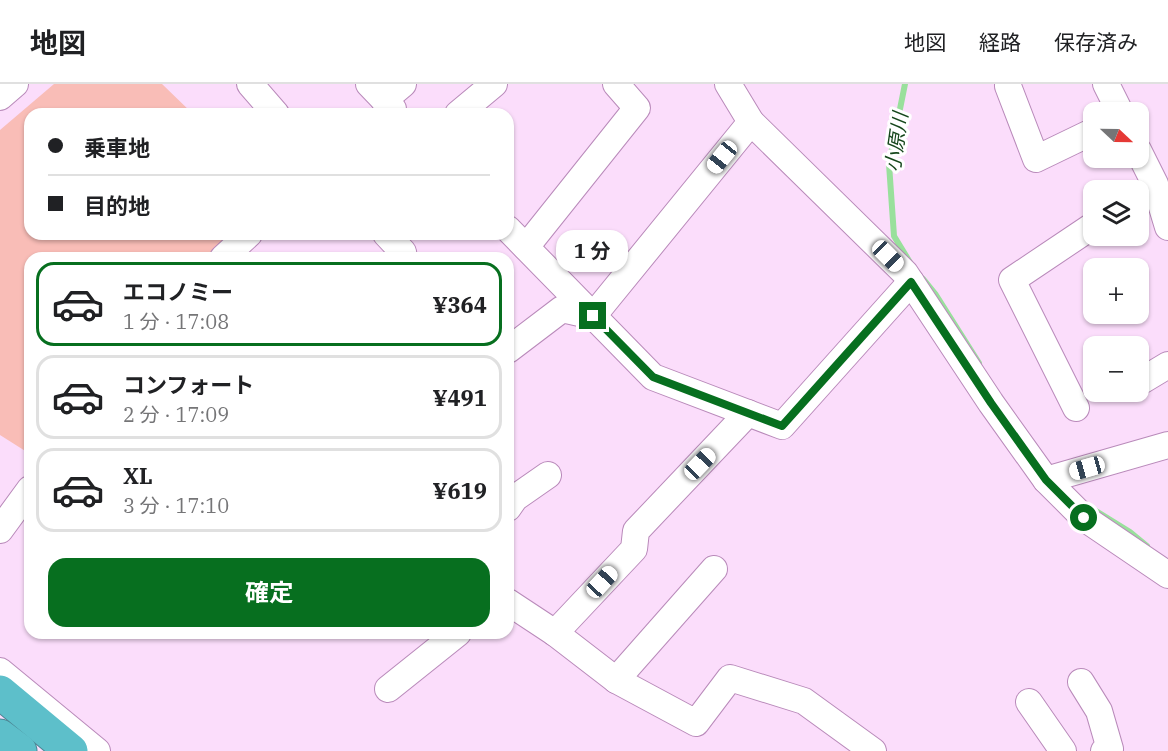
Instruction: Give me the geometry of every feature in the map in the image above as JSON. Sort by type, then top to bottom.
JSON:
[{"type":"highway","points":[[0,692],[71,751]]},
{"type":"highway","points":[[0,736],[20,751]]},
{"type":"street","points":[[0,97],[15,84]]},
{"type":"street","points":[[250,84],[271,108]]},
{"type":"street","points":[[465,108],[494,84]]},
{"type":"street","points":[[616,84],[637,108],[517,238],[653,377],[782,426],[911,282]]},
{"type":"street","points":[[728,84],[751,122],[905,273],[991,403],[1046,480],[1084,518],[1168,575]]},
{"type":"street","points":[[1106,84],[1115,102]]},
{"type":"street","points":[[1008,86],[1036,159],[1083,136]]},
{"type":"street","points":[[593,316],[751,122]]},
{"type":"street","points":[[1149,193],[1168,227]]},
{"type":"street","points":[[1076,408],[1012,280],[1083,232]]},
{"type":"street","points":[[230,252],[242,240]]},
{"type":"street","points":[[392,240],[403,252]]},
{"type":"street","points":[[514,345],[562,309],[593,316]]},
{"type":"street","points":[[1149,376],[1168,365]]},
{"type":"street","points":[[555,633],[634,549],[636,531],[748,413]]},
{"type":"street","points":[[1046,480],[1168,445]]},
{"type":"street","points":[[514,499],[548,475]]},
{"type":"street","points":[[0,530],[24,504]]},
{"type":"street","points":[[616,680],[714,569]]},
{"type":"street","points":[[514,606],[555,633],[616,680],[696,723],[729,678],[804,700],[873,751]]},
{"type":"street","points":[[388,689],[450,639]]},
{"type":"street","points":[[0,671],[97,751]]},
{"type":"street","points":[[1081,682],[1099,711],[1110,749],[1104,751]]},
{"type":"street","points":[[1029,702],[1063,751]]},
{"type":"shaded area","points":[[54,84],[162,84],[187,108],[26,108]]},
{"type":"shaded area","points":[[24,110],[24,240],[222,240],[215,252],[24,252],[24,450],[0,435],[0,130]]},
{"type":"waterway","name":"小原川","points":[[905,84],[889,164],[894,236],[911,264]]},
{"type":"waterway","name":"小原川","points":[[923,279],[936,295],[979,363]]},
{"type":"waterway","name":"小原川","points":[[1091,508],[1130,532],[1147,546]]},
{"type":"route","points":[[593,316],[653,377],[782,426],[911,282],[991,403],[1046,480],[1084,518]]}]
